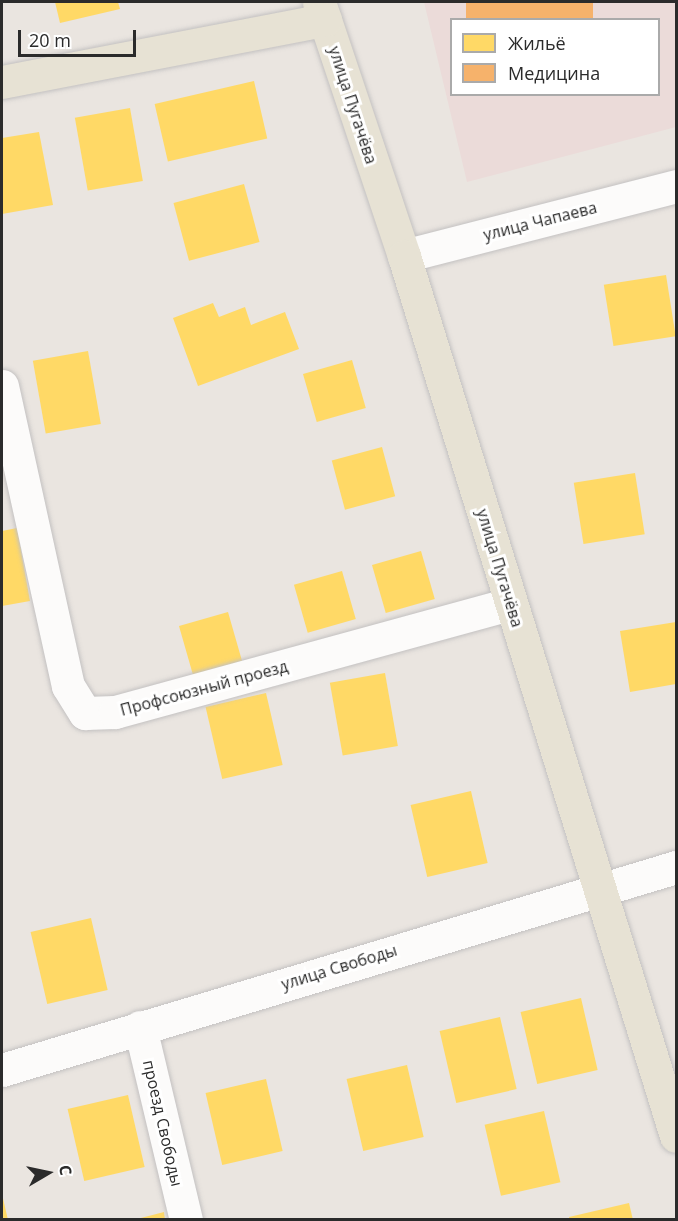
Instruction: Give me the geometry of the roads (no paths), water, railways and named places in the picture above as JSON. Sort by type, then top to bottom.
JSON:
[{"type":"main road","points":[[2,82],[322,11]]},
{"type":"main road","name":"улица Пугачёва","points":[[322,11],[404,256],[676,1136]]},
{"type":"street","name":"улица Чапаева","points":[[404,256],[676,186]]},
{"type":"street","name":"Профсоюзный проезд","points":[[2,386],[68,686],[85,713],[115,712],[511,604]]},
{"type":"street","name":"улица Свободы","points":[[2,1070],[676,867]]},
{"type":"street","name":"проезд Свободы","points":[[140,1027],[186,1220]]}]
